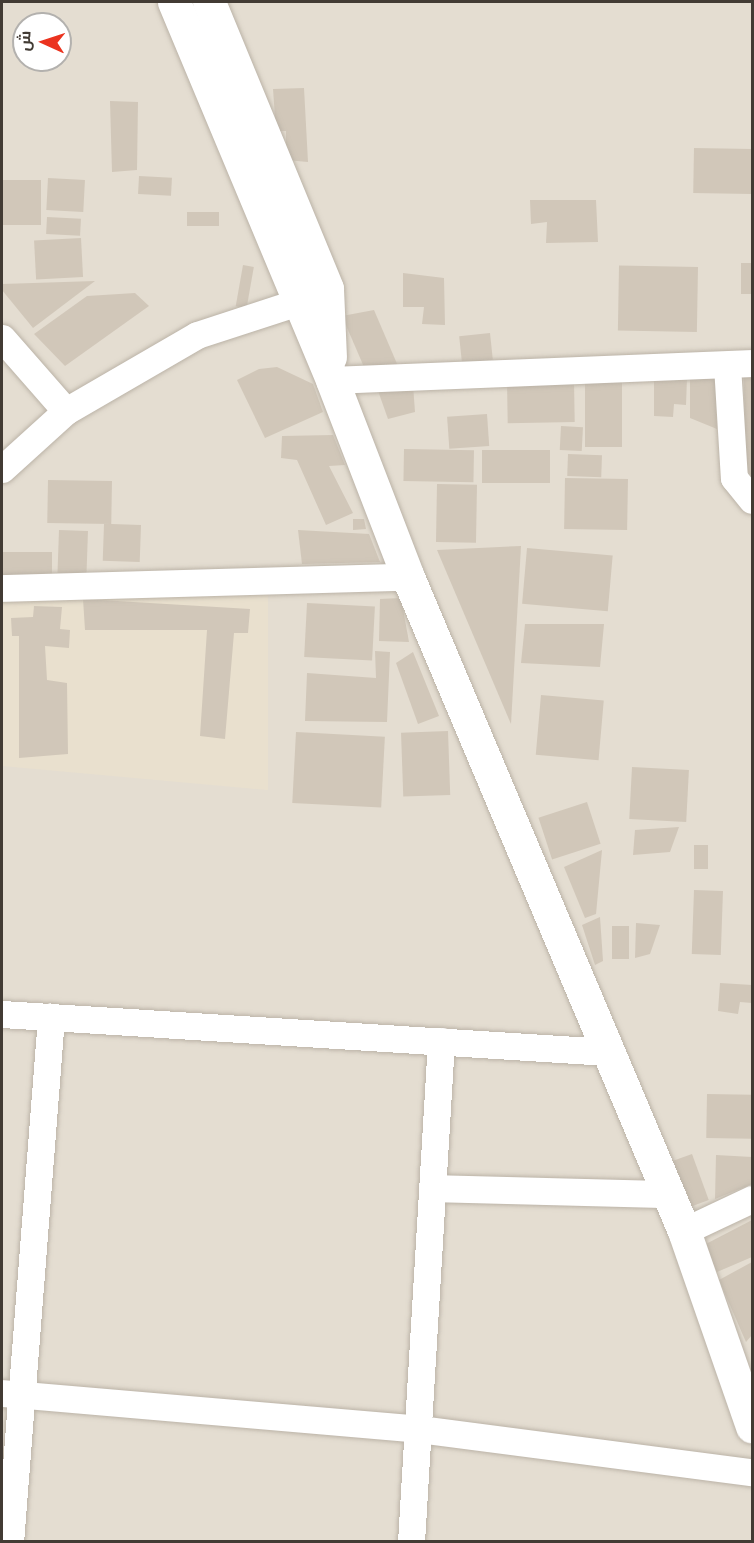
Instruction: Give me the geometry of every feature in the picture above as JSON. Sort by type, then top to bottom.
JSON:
[{"type":"street","points":[[174,2],[332,380],[408,577],[684,1231],[753,1426]]},
{"type":"street","points":[[208,2],[327,289],[332,380]]},
{"type":"street","points":[[2,469],[66,411],[197,335],[298,302]]},
{"type":"street","points":[[2,338],[66,411]]},
{"type":"street","points":[[332,380],[740,364],[734,478],[753,500]]},
{"type":"street","points":[[2,588],[408,577]]},
{"type":"street","points":[[2,1014],[608,1052]]},
{"type":"street","points":[[10,1542],[12,1394],[51,1017]]},
{"type":"street","points":[[411,1542],[441,1041]]},
{"type":"street","points":[[433,1188],[668,1194]]},
{"type":"street","points":[[684,1231],[753,1199]]},
{"type":"street","points":[[12,1394],[419,1429],[753,1472]]},
{"type":"shaded area","points":[[2,2],[752,2],[752,1541],[2,1541]]},
{"type":"shaded area","points":[[268,591],[268,790],[2,766],[2,598]]},
{"type":"building","points":[[304,88],[308,162],[286,160],[286,131],[276,131],[273,89]]},
{"type":"building","points":[[110,101],[138,102],[137,170],[112,172]]},
{"type":"building","points":[[694,148],[752,149],[751,194],[693,193]]},
{"type":"building","points":[[139,176],[172,178],[171,196],[138,194]]},
{"type":"building","points":[[48,178],[85,180],[83,212],[46,210]]},
{"type":"building","points":[[2,180],[41,180],[41,225],[2,225]]},
{"type":"building","points":[[530,200],[596,200],[598,242],[546,243],[547,222],[531,224]]},
{"type":"building","points":[[187,212],[219,212],[219,226],[187,226]]},
{"type":"building","points":[[47,217],[81,219],[80,236],[46,234]]},
{"type":"building","points":[[81,238],[83,277],[36,279],[34,240]]},
{"type":"building","points":[[741,263],[752,263],[752,294],[741,294]]},
{"type":"building","points":[[243,265],[254,267],[247,308],[236,306]]},
{"type":"building","points":[[619,266],[698,267],[697,332],[618,331]]},
{"type":"building","points":[[403,273],[444,278],[445,325],[422,324],[424,307],[403,307]]},
{"type":"building","points":[[95,281],[33,328],[2,290],[2,284]]},
{"type":"building","points":[[135,293],[149,306],[65,366],[34,334],[87,296]]},
{"type":"building","points":[[374,310],[398,366],[364,367],[342,316]]},
{"type":"building","points":[[490,333],[493,360],[462,363],[459,336]]},
{"type":"building","points":[[277,367],[313,384],[323,412],[265,438],[237,380],[259,369]]},
{"type":"building","points":[[744,376],[752,376],[752,477],[745,467]]},
{"type":"building","points":[[687,378],[686,405],[674,404],[673,417],[654,416],[654,379]]},
{"type":"building","points":[[690,378],[716,379],[717,429],[690,418]]},
{"type":"building","points":[[585,379],[622,379],[622,447],[585,447]]},
{"type":"building","points":[[574,381],[575,422],[508,423],[507,382]]},
{"type":"building","points":[[413,385],[415,412],[388,419],[377,388]]},
{"type":"building","points":[[487,414],[489,446],[449,449],[447,417]]},
{"type":"building","points":[[561,426],[583,427],[582,451],[560,450]]},
{"type":"building","points":[[333,435],[345,465],[329,466],[353,513],[326,525],[297,460],[281,458],[282,436]]},
{"type":"building","points":[[404,449],[474,450],[473,482],[403,481]]},
{"type":"building","points":[[482,450],[550,450],[550,483],[482,483]]},
{"type":"building","points":[[568,454],[602,455],[601,477],[567,476]]},
{"type":"building","points":[[565,478],[628,479],[627,530],[564,529]]},
{"type":"building","points":[[48,480],[112,481],[111,524],[47,523]]},
{"type":"building","points":[[437,484],[477,485],[476,543],[436,542]]},
{"type":"building","points":[[353,519],[364,519],[366,529],[353,530]]},
{"type":"building","points":[[104,524],[141,525],[140,562],[103,561]]},
{"type":"building","points":[[59,530],[88,531],[86,574],[57,573]]},
{"type":"building","points":[[298,530],[369,534],[380,562],[302,564]]},
{"type":"building","points":[[521,546],[511,724],[437,550]]},
{"type":"building","points":[[527,548],[613,555],[608,611],[522,604]]},
{"type":"building","points":[[2,552],[52,552],[52,575],[2,575]]},
{"type":"building","points":[[401,598],[409,642],[379,641],[380,599]]},
{"type":"building","points":[[83,599],[250,609],[248,633],[234,633],[225,739],[200,736],[207,630],[85,630]]},
{"type":"building","points":[[307,603],[375,607],[372,660],[304,657]]},
{"type":"building","points":[[34,606],[62,607],[60,629],[70,630],[69,648],[45,646],[47,680],[67,683],[68,754],[19,758],[19,636],[12,636],[11,618],[33,617]]},
{"type":"building","points":[[525,624],[604,624],[600,667],[521,663]]},
{"type":"building","points":[[375,651],[390,652],[387,722],[305,721],[307,673],[376,678]]},
{"type":"building","points":[[413,652],[439,716],[418,724],[396,663]]},
{"type":"building","points":[[541,695],[604,700],[599,760],[536,755]]},
{"type":"building","points":[[448,731],[450,795],[403,797],[401,733]]},
{"type":"building","points":[[296,732],[385,737],[381,808],[292,803]]},
{"type":"building","points":[[632,767],[689,770],[686,822],[629,819]]},
{"type":"building","points":[[587,802],[601,844],[552,860],[538,818]]},
{"type":"building","points":[[679,827],[670,852],[633,855],[635,830]]},
{"type":"building","points":[[694,845],[708,845],[708,869],[694,869]]},
{"type":"building","points":[[602,850],[596,914],[585,918],[564,867]]},
{"type":"building","points":[[694,890],[723,891],[721,955],[692,954]]},
{"type":"building","points":[[600,917],[603,961],[595,965],[582,925]]},
{"type":"building","points":[[636,923],[660,925],[650,954],[635,958]]},
{"type":"building","points":[[612,926],[629,926],[629,959],[612,959]]},
{"type":"building","points":[[720,983],[752,985],[752,1003],[740,1002],[738,1014],[718,1011]]},
{"type":"building","points":[[707,1094],[752,1095],[751,1139],[706,1138]]},
{"type":"building","points":[[692,1154],[709,1200],[687,1208],[670,1162]]},
{"type":"building","points":[[716,1155],[752,1157],[752,1184],[715,1199]]},
{"type":"building","points":[[752,1220],[752,1257],[717,1272],[704,1245]]},
{"type":"building","points":[[752,1262],[752,1335],[746,1342],[719,1280]]}]
